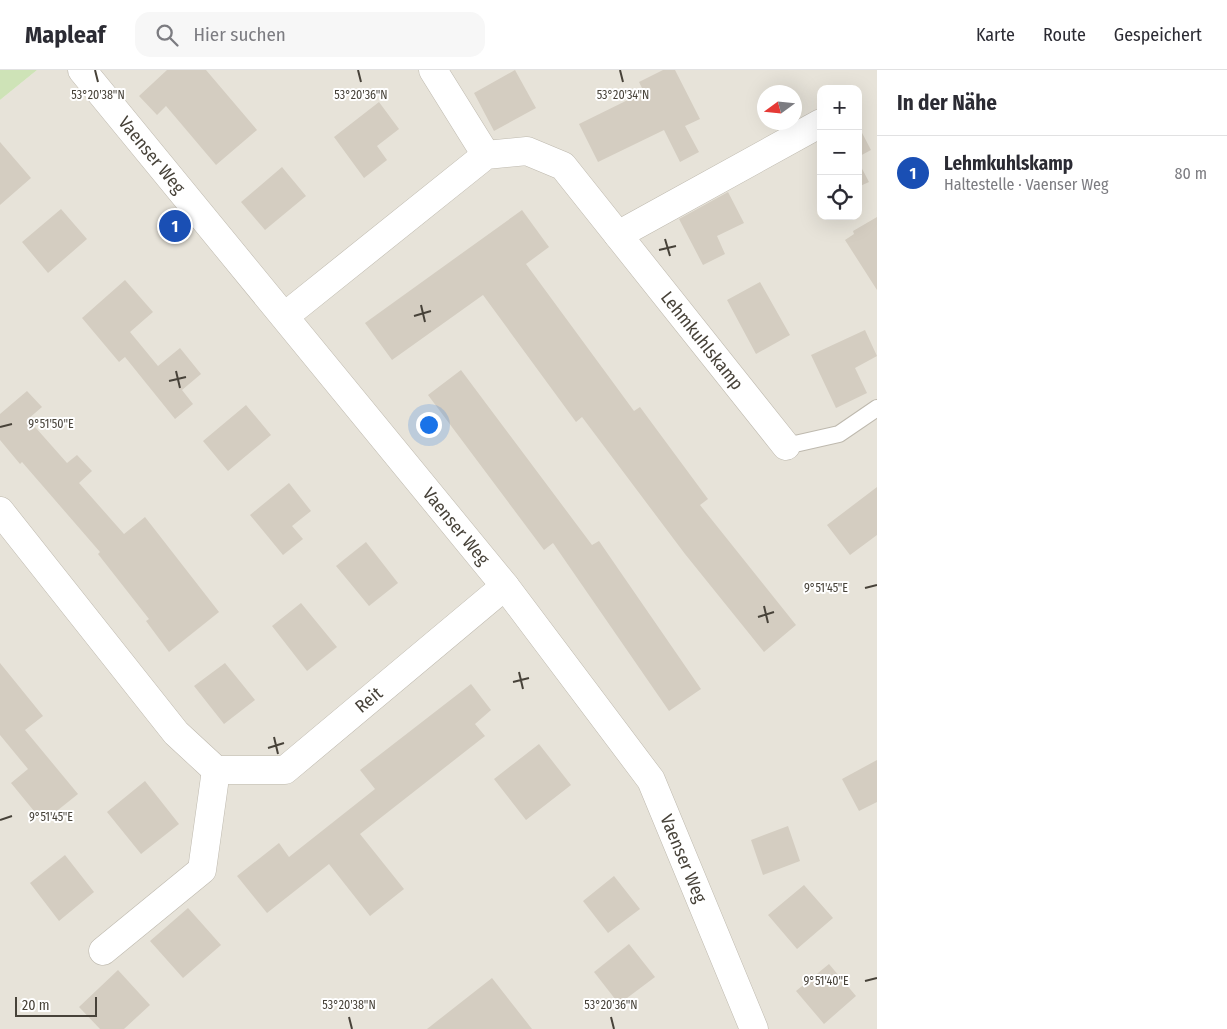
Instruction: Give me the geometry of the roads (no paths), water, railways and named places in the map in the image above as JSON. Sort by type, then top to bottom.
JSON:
[{"type":"street","name":"Vaenser Weg","points":[[82,70],[506,586],[651,780],[754,1029]]},
{"type":"street","points":[[285,316],[486,155],[440,72]]},
{"type":"street","points":[[618,235],[817,125]]},
{"type":"street","name":"Lehmkuhlskamp","points":[[486,155],[527,151],[563,166],[786,446]]},
{"type":"street","points":[[0,511],[176,733],[216,770],[202,870],[103,951]]},
{"type":"street","name":"Reit","points":[[216,770],[285,770],[506,586]]},
{"type":"lane","points":[[786,446],[838,434],[877,408]]},
{"type":"place","name":"Lehmkuhlskamp","points":[[175,226]]}]
